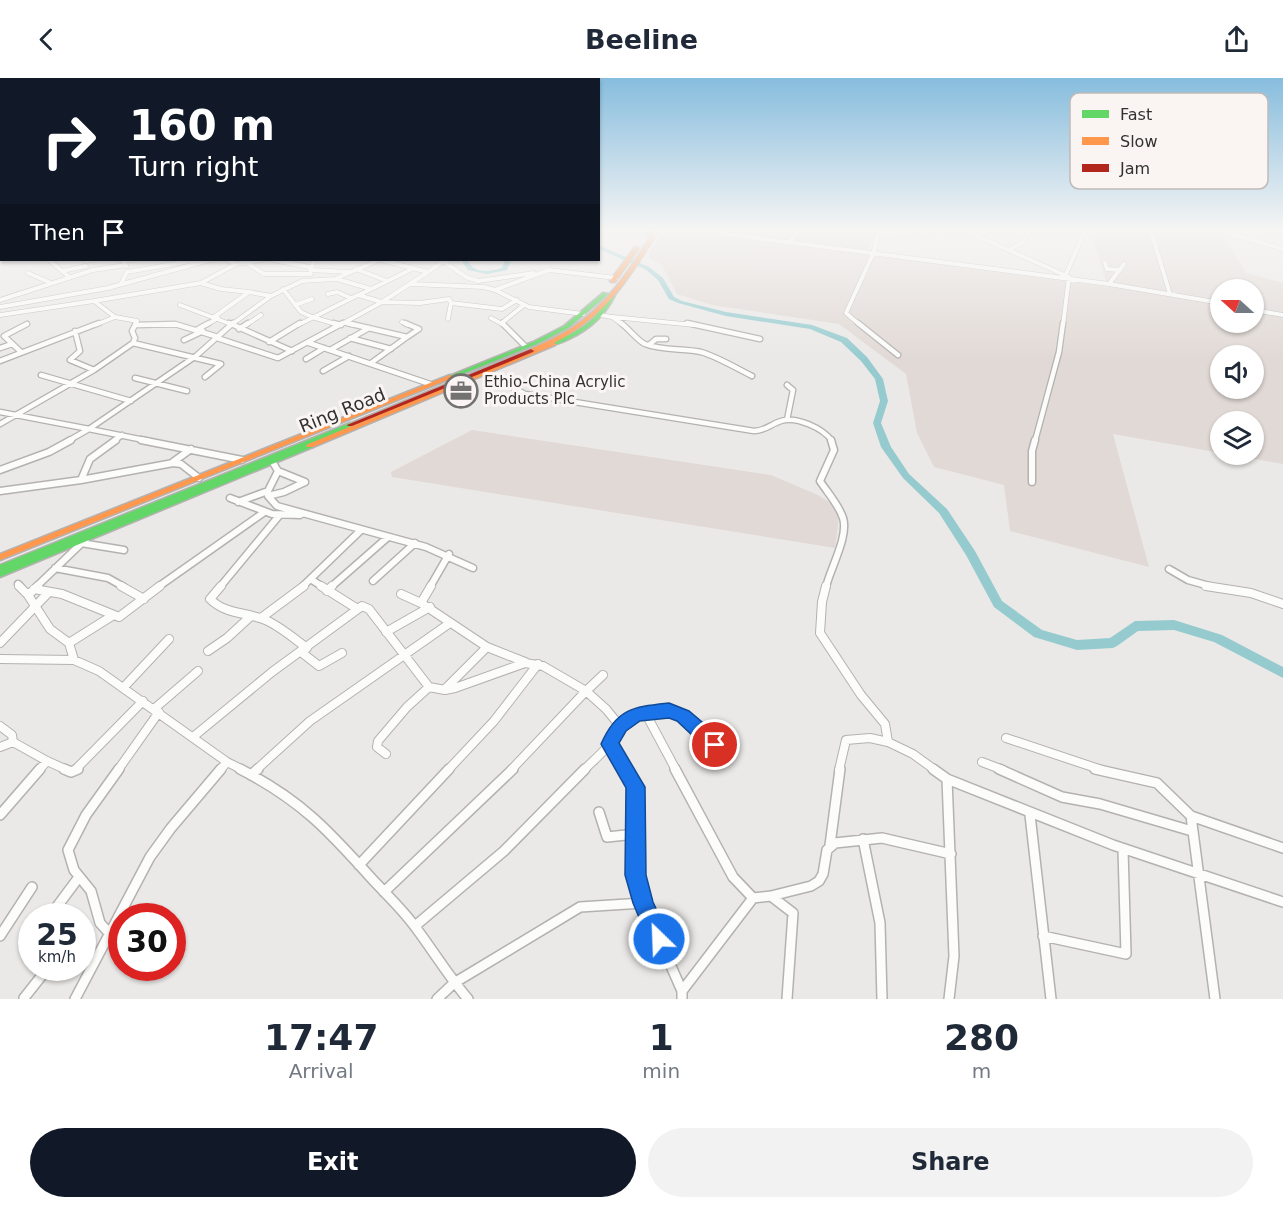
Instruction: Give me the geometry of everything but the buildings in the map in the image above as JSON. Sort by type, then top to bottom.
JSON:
[{"type":"main road","name":"Ring Road","points":[[0,563],[543,342],[578,324],[608,295],[620,274]]},
{"type":"main road","name":"Ring Road","points":[[0,568],[550,343],[587,322],[622,274]]},
{"type":"main road","points":[[0,557],[525,346],[566,327],[608,295]]},
{"type":"main road","points":[[0,573],[85,540],[561,341],[587,327],[600,315],[609,305],[608,295]]},
{"type":"street","points":[[30,274],[52,283]]},
{"type":"street","points":[[0,300],[20,296],[76,274]]},
{"type":"street","points":[[121,284],[126,274]]},
{"type":"street","points":[[0,307],[121,284],[158,274]]},
{"type":"street","points":[[0,315],[201,283],[218,274]]},
{"type":"street","points":[[302,281],[307,274]]},
{"type":"street","points":[[335,279],[346,274]]},
{"type":"street","points":[[369,274],[387,281]]},
{"type":"street","points":[[269,342],[310,317],[402,274]]},
{"type":"street","points":[[0,423],[94,370],[133,343],[135,338],[132,331],[137,325],[175,324],[200,330],[276,358],[347,322],[425,274]]},
{"type":"street","points":[[462,274],[476,280],[530,274]]},
{"type":"street","points":[[495,290],[536,274]]},
{"type":"street","points":[[540,274],[546,279]]},
{"type":"street","points":[[590,274],[616,278]]},
{"type":"street","points":[[864,274],[846,313],[898,355]]},
{"type":"street","points":[[1024,274],[1210,301]]},
{"type":"street","points":[[1032,482],[1032,451],[1059,352],[1069,280],[1066,274]]},
{"type":"street","points":[[1109,285],[1117,274]]},
{"type":"street","points":[[1164,274],[1170,294]]},
{"type":"street","points":[[0,470],[49,452],[89,429],[196,356],[231,325],[283,289],[302,281],[335,279],[370,289]]},
{"type":"street","points":[[201,283],[221,289],[271,296]]},
{"type":"street","points":[[411,284],[484,287],[524,305],[583,314]]},
{"type":"street","points":[[448,318],[451,287]]},
{"type":"street","points":[[283,289],[291,295],[294,305],[310,317],[341,325]]},
{"type":"street","points":[[46,292],[51,298]]},
{"type":"street","points":[[184,340],[249,292]]},
{"type":"street","points":[[328,294],[338,292],[351,298]]},
{"type":"street","points":[[358,295],[382,302],[450,301],[502,309],[517,300]]},
{"type":"street","points":[[294,305],[312,299]]},
{"type":"street","points":[[94,301],[115,317]]},
{"type":"street","points":[[180,305],[292,351]]},
{"type":"street","points":[[503,322],[524,305]]},
{"type":"street","points":[[1264,311],[1283,315]]},
{"type":"street","points":[[239,329],[261,315]]},
{"type":"street","points":[[600,315],[682,322],[760,339]]},
{"type":"street","points":[[0,361],[115,317],[133,318],[137,321],[137,325]]},
{"type":"street","points":[[612,317],[634,332],[638,340],[677,351],[700,352],[752,376]]},
{"type":"street","points":[[491,318],[503,322],[525,346]]},
{"type":"street","points":[[347,322],[407,337]]},
{"type":"street","points":[[371,363],[420,329],[402,322]]},
{"type":"street","points":[[21,352],[4,336],[27,324]]},
{"type":"street","points":[[330,350],[369,327]]},
{"type":"street","points":[[75,331],[80,351],[70,360],[94,370]]},
{"type":"street","points":[[350,338],[391,349]]},
{"type":"street","points":[[650,345],[656,339],[666,339]]},
{"type":"street","points":[[133,343],[196,356],[221,365],[205,377]]},
{"type":"street","points":[[309,343],[430,384]]},
{"type":"street","points":[[0,348],[12,344]]},
{"type":"street","points":[[306,359],[324,348]]},
{"type":"street","points":[[323,370],[349,356]]},
{"type":"street","points":[[486,373],[525,394],[612,410],[754,431],[764,431],[782,420],[825,430],[834,448],[831,461],[820,481],[844,519],[840,552],[830,570],[822,602],[820,633],[861,695],[885,723],[888,741]]},
{"type":"street","points":[[41,375],[131,401]]},
{"type":"street","points":[[135,378],[187,391]]},
{"type":"street","points":[[787,385],[793,390],[788,420]]},
{"type":"street","points":[[0,412],[242,460]]},
{"type":"street","points":[[81,480],[90,459],[122,435]]},
{"type":"street","points":[[173,463],[191,449]]},
{"type":"street","points":[[238,502],[268,493],[284,492],[306,482],[278,471],[272,461]]},
{"type":"street","points":[[0,463],[8,467]]},
{"type":"street","points":[[0,491],[81,480],[173,463],[181,464],[199,478]]},
{"type":"street","points":[[268,493],[278,471]]},
{"type":"street","points":[[268,493],[277,506],[300,515],[415,543],[449,554],[473,568]]},
{"type":"street","points":[[230,498],[263,513],[278,517],[300,515]]},
{"type":"street","points":[[18,584],[31,592],[62,594],[112,616],[122,616],[196,559],[263,513]]},
{"type":"street","points":[[278,517],[210,599],[229,612],[261,618],[273,624],[319,666],[342,653]]},
{"type":"street","points":[[261,618],[312,580],[360,531]]},
{"type":"street","points":[[327,591],[348,570],[388,537]]},
{"type":"street","points":[[31,592],[85,540],[124,550]]},
{"type":"street","points":[[373,581],[415,543]]},
{"type":"street","points":[[421,603],[449,554]]},
{"type":"street","points":[[55,568],[108,578],[144,598]]},
{"type":"street","points":[[1169,568],[1182,578],[1210,588],[1251,594],[1283,604]]},
{"type":"street","points":[[312,580],[356,608]]},
{"type":"street","points":[[31,592],[34,605],[50,629],[69,643],[74,660]]},
{"type":"street","points":[[0,643],[34,605],[50,592]]},
{"type":"street","points":[[401,594],[430,607],[450,623],[488,647],[525,663],[538,664],[586,692],[606,709],[620,726]]},
{"type":"street","points":[[193,737],[246,692],[304,650],[356,608],[362,606],[369,609],[429,687],[445,690],[525,663]]},
{"type":"street","points":[[386,632],[430,607]]},
{"type":"street","points":[[69,643],[112,616]]},
{"type":"street","points":[[207,651],[227,638],[251,616]]},
{"type":"street","points":[[251,775],[310,721],[450,623]]},
{"type":"street","points":[[124,687],[169,639]]},
{"type":"street","points":[[445,690],[488,647]]},
{"type":"street","points":[[0,659],[74,660],[99,671],[227,762],[274,786],[303,807],[330,832],[415,926],[454,983],[468,999]]},
{"type":"street","points":[[358,865],[494,722],[538,664]]},
{"type":"street","points":[[108,932],[98,919],[91,891],[74,870],[68,850],[73,837],[157,711],[198,671]]},
{"type":"street","points":[[384,892],[500,782],[603,675]]},
{"type":"street","points":[[386,754],[377,747],[378,741],[407,707],[429,687]]},
{"type":"street","points":[[13,742],[47,761],[75,771],[143,701]]},
{"type":"street","points":[[415,926],[504,851],[610,744],[620,726],[637,714],[676,711],[703,732],[727,758]]},
{"type":"street","points":[[646,714],[733,877],[753,898],[811,886],[819,881],[830,845],[846,740],[870,738],[888,741],[913,754],[947,779],[1030,815],[1123,850],[1283,902]]},
{"type":"street","points":[[0,726],[12,735],[13,742]]},
{"type":"street","points":[[1006,738],[1088,767],[1157,783],[1191,816],[1283,848]]},
{"type":"street","points":[[0,747],[13,742]]},
{"type":"street","points":[[610,744],[636,787],[636,875],[643,903],[682,995]]},
{"type":"street","points":[[0,815],[47,761]]},
{"type":"street","points":[[125,903],[150,858],[171,828],[227,762]]},
{"type":"street","points":[[982,762],[1033,782],[1062,797],[1100,804],[1192,831]]},
{"type":"street","points":[[947,779],[954,956],[949,999]]},
{"type":"street","points":[[599,812],[607,837],[636,834]]},
{"type":"street","points":[[1030,815],[1051,999]]},
{"type":"street","points":[[1191,816],[1215,999]]},
{"type":"street","points":[[830,845],[892,839],[951,854]]},
{"type":"street","points":[[863,840],[880,923],[882,999]]},
{"type":"street","points":[[1043,936],[1126,954],[1123,850]]},
{"type":"street","points":[[59,903],[78,876]]},
{"type":"street","points":[[0,936],[32,887]]},
{"type":"street","points":[[771,896],[793,913],[787,999]]},
{"type":"street","points":[[682,995],[753,898]]},
{"type":"street","points":[[437,999],[454,983],[580,906],[643,903]]},
{"type":"street","points":[[75,999],[108,935]]},
{"type":"street","points":[[24,999],[38,981]]},
{"type":"shaded area","points":[[667,274],[1013,274],[1108,287],[1104,274],[1250,274],[1283,283],[1283,464],[1264,461],[1264,411],[1210,411],[1210,451],[1113,434],[1149,567],[1010,531],[1004,485],[934,467],[917,433],[906,374],[839,324],[712,305],[677,294]]},
{"type":"shaded area","points":[[472,430],[771,475],[818,495],[840,509],[835,548],[392,477],[391,472]]},
{"type":"waterway","points":[[655,274],[661,279],[671,298],[680,302],[726,314],[812,327],[844,340],[864,359],[879,379],[884,401],[877,423],[886,447],[906,476],[943,511],[971,554],[998,604],[1038,634],[1077,645],[1113,643],[1135,626],[1174,625],[1218,638],[1283,673]]},
{"type":"traffic: fast","points":[[450,377],[535,343],[566,327],[605,294]]},
{"type":"traffic: fast","points":[[553,344],[588,326],[602,312],[612,295]]},
{"type":"traffic: fast","points":[[0,568],[350,425]]},
{"type":"traffic: fast","points":[[0,574],[310,445]]},
{"type":"traffic: slow","points":[[613,281],[618,274]]},
{"type":"traffic: slow","points":[[531,351],[554,341],[591,317],[629,274]]},
{"type":"traffic: slow","points":[[310,445],[553,344]]},
{"type":"traffic: slow","points":[[0,557],[450,377]]},
{"type":"traffic: jam","points":[[350,425],[531,351]]},
{"type":"place","name":"Ethio-China Acrylic Products Plc","points":[[461,391]]},
{"type":"route","points":[[659,939],[643,903],[636,875],[636,787],[610,744],[620,726],[637,714],[669,710],[676,711],[683,716],[715,745]]}]
